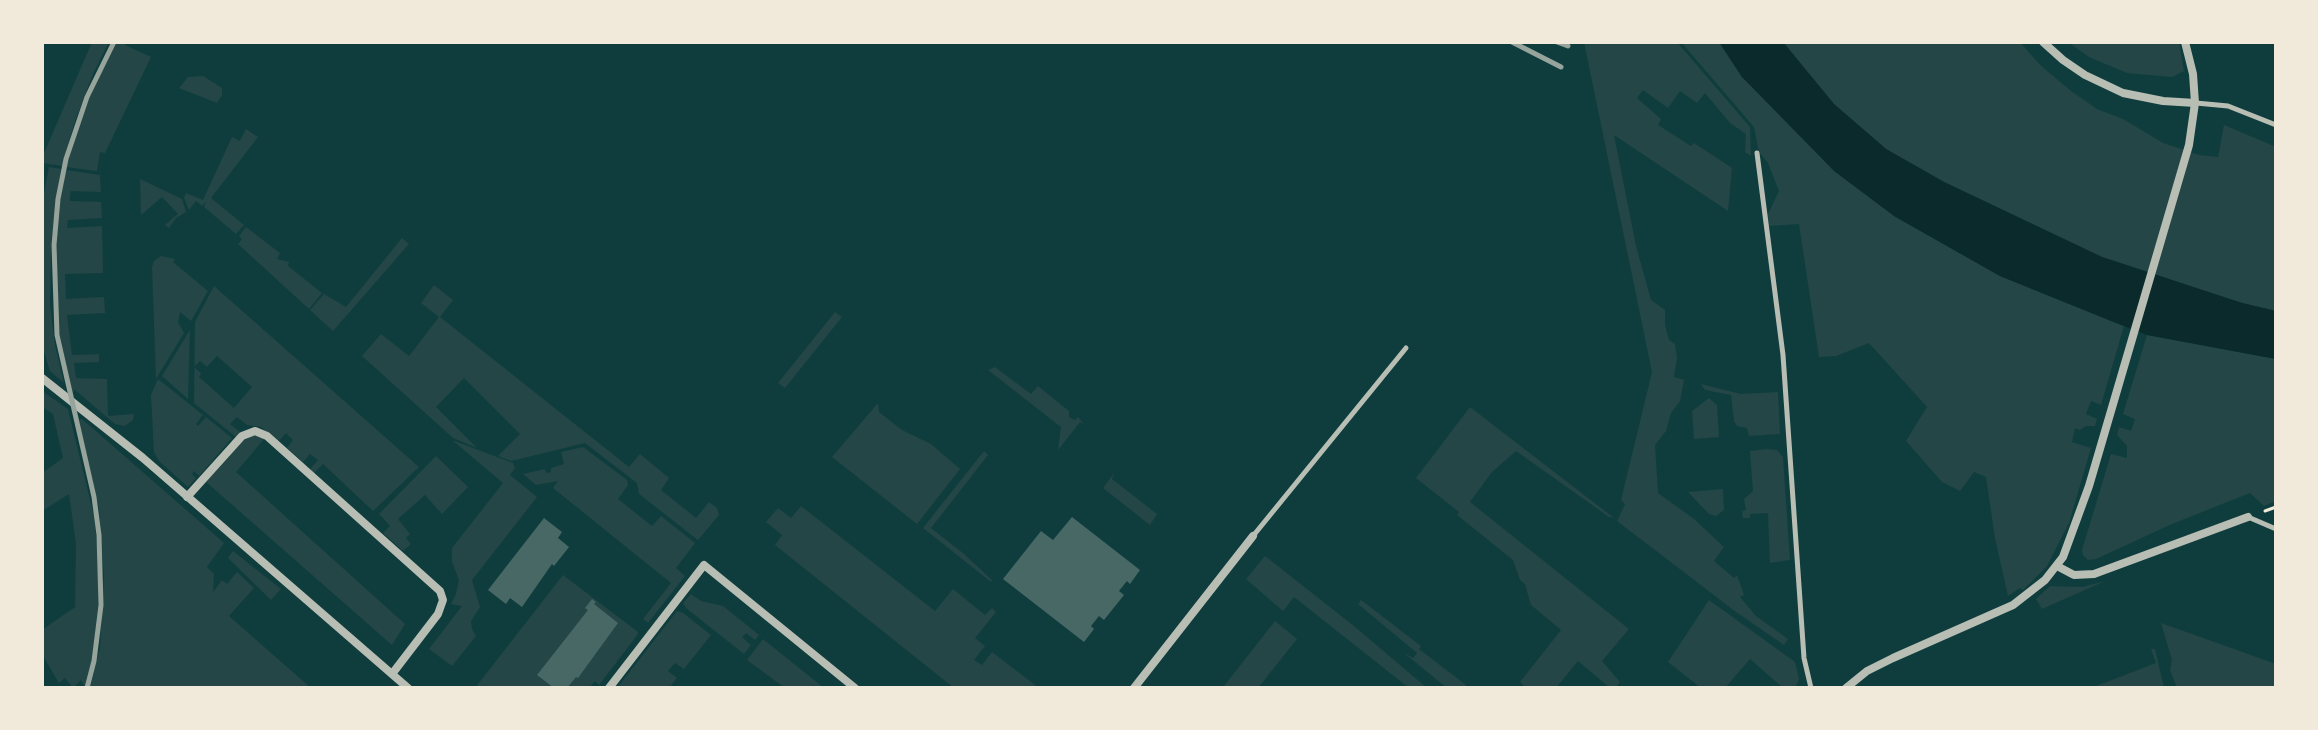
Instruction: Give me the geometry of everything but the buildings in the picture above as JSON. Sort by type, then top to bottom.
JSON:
[{"type":"street","points":[[2043,42],[2085,75],[2123,93],[2148,99],[2195,103]]},
{"type":"street","points":[[1846,688],[1867,671],[1893,658],[2013,605],[2045,580],[2057,566],[2073,536],[2187,150],[2195,103],[2193,74],[2185,42]]},
{"type":"street","points":[[42,378],[82,407],[408,688]]},
{"type":"street","points":[[187,497],[239,439],[249,432],[261,432],[278,446],[440,591],[443,600],[438,614],[392,674]]},
{"type":"street","points":[[2057,566],[2074,575],[2094,574],[2248,517]]},
{"type":"street","points":[[1134,688],[1253,536]]},
{"type":"street","points":[[609,688],[704,565],[855,688]]},
{"type":"lane","points":[[2195,103],[2228,106],[2276,125]]},
{"type":"lane","points":[[1757,153],[1783,355],[1804,658],[1811,688]]},
{"type":"lane","points":[[1253,536],[1406,348]]},
{"type":"lane","points":[[2248,517],[2276,529]]},
{"type":"shaded area","points":[[92,42],[109,42],[75,121],[62,166],[42,163],[42,153]]},
{"type":"shaded area","points":[[116,42],[126,42],[125,45],[151,57],[105,153],[100,152],[97,171],[66,167],[82,114]]},
{"type":"shaded area","points":[[1584,42],[1677,42],[1750,127],[1751,156],[1745,152],[1746,134],[1730,123],[1705,93],[1697,103],[1680,91],[1668,108],[1643,90],[1637,98],[1661,119],[1658,125],[1691,146],[1694,143],[1732,168],[1728,211],[1614,135],[1636,246],[1651,300],[1665,310],[1665,325],[1669,340],[1675,344],[1677,358],[1674,377],[1684,380],[1680,401],[1671,413],[1666,431],[1655,445],[1658,493],[1694,519],[1724,547],[1714,561],[1734,578],[1737,575],[1744,595],[1740,597],[1756,616],[1788,639],[1784,645],[1617,521],[1625,504],[1621,500],[1652,372]]},
{"type":"shaded area","points":[[1681,42],[1719,42],[1742,77],[1894,216],[2000,276],[2124,326],[2101,405],[2091,401],[2086,414],[2097,419],[2095,426],[2080,430],[2075,428],[2072,442],[2091,448],[2069,523],[2047,566],[2023,590],[2020,588],[2008,596],[1986,477],[1974,472],[1960,491],[1942,482],[1906,441],[1927,407],[1869,343],[1836,356],[1819,357],[1799,224],[1769,226],[1768,214],[1779,191],[1768,163],[1759,152],[1754,127]]},
{"type":"shaded area","points":[[1719,42],[1783,42],[1834,104],[1886,149],[1944,182],[2102,257],[2242,303],[2276,311],[2276,359],[2147,335],[2000,276],[1894,216],[1834,171],[1742,77]]},
{"type":"shaded area","points":[[1783,42],[2020,42],[2040,65],[2071,91],[2097,109],[2123,119],[2163,143],[2199,155],[2218,157],[2224,125],[2276,147],[2276,311],[2242,303],[2102,257],[1944,182],[1886,149],[1834,104]]},
{"type":"shaded area","points":[[2068,42],[2179,42],[2184,71],[2172,77],[2127,73],[2089,57]]},
{"type":"shaded area","points":[[203,76],[222,88],[217,103],[179,88],[188,77]]},
{"type":"shaded area","points":[[246,129],[258,137],[211,198],[244,225],[236,234],[204,207],[206,201],[202,206],[196,201],[189,210],[184,198],[186,193],[203,200],[232,137],[240,141]]},
{"type":"shaded area","points":[[49,167],[61,169],[51,244],[50,305],[64,383],[50,371],[42,345],[42,203]]},
{"type":"shaded area","points":[[66,170],[100,175],[101,192],[71,191],[70,195],[70,201],[101,202],[102,218],[68,220],[67,228],[102,226],[103,273],[65,274],[66,299],[104,297],[105,313],[67,315],[72,355],[99,354],[99,362],[74,363],[76,378],[107,379],[108,416],[134,414],[133,420],[125,426],[115,424],[74,389],[74,392],[70,390],[64,366],[55,276],[57,217]]},
{"type":"shaded area","points":[[140,179],[182,199],[186,212],[176,218],[169,228],[165,225],[178,214],[162,197],[141,215]]},
{"type":"shaded area","points":[[246,227],[280,253],[277,259],[289,262],[288,266],[322,293],[309,309],[238,244],[242,239],[239,236]]},
{"type":"shaded area","points":[[402,238],[409,244],[333,331],[310,310],[324,294],[346,307]]},
{"type":"shaded area","points":[[161,256],[175,259],[173,262],[208,291],[191,321],[180,312],[178,322],[184,333],[156,379],[152,267]]},
{"type":"shaded area","points":[[434,285],[453,300],[440,317],[629,467],[640,454],[669,478],[661,490],[696,518],[709,502],[717,508],[719,515],[698,540],[639,494],[637,483],[585,443],[511,461],[498,456],[520,434],[464,378],[436,407],[477,448],[453,438],[362,356],[381,334],[409,356],[439,317],[421,303]]},
{"type":"shaded area","points":[[214,286],[419,467],[373,511],[323,464],[314,473],[310,469],[318,460],[310,454],[303,462],[287,448],[293,440],[286,433],[279,441],[261,427],[247,425],[237,417],[230,424],[240,432],[236,437],[194,403],[194,367],[195,322]],"holes":[[[217,356],[252,387],[234,408],[199,377],[201,373],[194,367],[200,361],[207,367]]]},
{"type":"shaded area","points":[[835,312],[842,317],[785,388],[778,383]]},
{"type":"shaded area","points":[[190,330],[188,399],[162,376]]},
{"type":"shaded area","points":[[2147,335],[2276,359],[2276,501],[2264,506],[2250,493],[2088,560],[2082,550],[2111,454],[2127,458],[2127,446],[2117,435],[2119,427],[2131,431],[2135,419],[2123,414]]},
{"type":"shaded area","points":[[995,367],[1031,394],[1038,386],[1069,411],[1069,417],[1075,420],[1078,417],[1084,424],[1080,422],[1058,450],[1061,427],[988,370]]},
{"type":"shaded area","points":[[158,379],[203,415],[196,424],[198,426],[206,417],[232,438],[199,476],[194,471],[192,474],[196,478],[188,487],[159,461],[154,452],[151,395]]},
{"type":"shaded area","points":[[1701,384],[1741,394],[1778,392],[1780,434],[1749,436],[1747,428],[1737,426],[1734,421],[1731,395],[1705,390]]},
{"type":"shaded area","points":[[42,391],[68,409],[94,516],[98,607],[91,667],[85,687],[81,680],[73,688],[65,678],[59,683],[42,654],[42,630],[75,607],[76,544],[69,494],[42,511],[42,473],[63,458],[53,414],[42,407]]},
{"type":"shaded area","points":[[1709,398],[1717,405],[1719,437],[1694,439],[1692,411]]},
{"type":"shaded area","points":[[878,403],[879,412],[902,430],[931,444],[960,469],[917,524],[832,457]]},
{"type":"shaded area","points":[[1470,407],[1614,518],[1516,451],[1492,472],[1470,502],[1629,629],[1602,661],[1620,682],[1616,688],[1610,688],[1578,661],[1556,688],[1526,688],[1520,682],[1561,630],[1531,605],[1513,560],[1416,478]]},
{"type":"shaded area","points":[[82,419],[224,543],[207,567],[214,574],[213,592],[222,580],[227,584],[237,572],[254,588],[229,616],[311,688],[90,688],[100,647],[104,576],[99,509],[78,420]]},
{"type":"shaded area","points":[[253,435],[265,438],[236,472],[405,624],[392,645],[205,481],[241,442]]},
{"type":"shaded area","points":[[452,440],[513,463],[515,468],[510,475],[537,497],[472,580],[480,607],[471,621],[476,636],[452,666],[429,649],[462,606],[451,604],[459,580],[452,562],[452,548],[503,483]]},
{"type":"shaded area","points":[[583,447],[627,480],[628,485],[618,499],[652,526],[661,516],[695,543],[676,568],[685,576],[648,623],[643,619],[671,583],[553,488],[558,481],[536,485],[523,474],[545,469],[546,473],[551,472],[551,468],[564,464],[561,452]]},
{"type":"shaded area","points":[[1777,450],[1783,457],[1790,560],[1770,563],[1768,513],[1750,514],[1750,518],[1743,518],[1742,511],[1746,510],[1744,499],[1753,491],[1750,451]]},
{"type":"shaded area","points":[[984,451],[988,455],[931,528],[964,554],[991,582],[923,528]]},
{"type":"shaded area","points":[[436,456],[468,487],[442,514],[425,495],[398,519],[410,534],[406,538],[411,544],[403,551],[383,533],[390,526],[379,514]]},
{"type":"shaded area","points":[[1114,473],[1112,479],[1157,514],[1150,525],[1103,488]]},
{"type":"shaded area","points":[[1723,489],[1724,510],[1716,516],[1709,514],[1688,492]]},
{"type":"shaded area","points":[[801,506],[935,611],[953,589],[985,615],[992,608],[996,612],[975,638],[985,646],[974,660],[982,665],[992,652],[1039,688],[954,688],[775,545],[782,535],[766,522],[778,508],[791,518]]},
{"type":"shaded area","points":[[233,551],[281,589],[271,600],[228,558]]},
{"type":"shaded area","points":[[1265,556],[1427,688],[1409,688],[1294,597],[1283,611],[1246,579]]},
{"type":"shaded area","points":[[563,575],[638,632],[599,685],[595,681],[589,688],[475,688]]},
{"type":"shaded area","points":[[2105,581],[2042,609],[2036,599],[2050,586],[2083,587]]},
{"type":"shaded area","points":[[691,594],[701,601],[723,606],[759,635],[755,640],[746,633],[742,637],[751,645],[744,654],[686,608],[683,603]]},
{"type":"shaded area","points":[[1361,600],[1421,646],[1419,649],[1466,685],[1464,688],[1447,688],[1404,653],[1413,658],[1417,653],[1358,604]]},
{"type":"shaded area","points":[[1709,600],[1795,662],[1799,679],[1795,688],[1783,688],[1750,659],[1725,688],[1701,688],[1668,662]]},
{"type":"shaded area","points":[[677,611],[711,635],[684,669],[675,663],[668,671],[677,678],[669,688],[617,688]]},
{"type":"shaded area","points":[[1275,621],[1297,639],[1258,688],[1216,688],[1224,686]]},
{"type":"shaded area","points":[[2161,623],[2276,664],[2276,688],[2177,688],[2170,670],[2172,660]]},
{"type":"shaded area","points":[[763,639],[824,688],[785,688],[747,660]]},
{"type":"shaded area","points":[[2151,649],[2155,649],[2164,688],[2091,688],[2156,663]]},
{"type":"railway","points":[[87,688],[94,661],[101,605],[99,535],[94,497],[57,335],[54,245],[66,159],[87,97],[114,42]]},
{"type":"railway","points":[[1512,42],[1561,67]]},
{"type":"railway","points":[[1557,42],[1568,46]]}]
